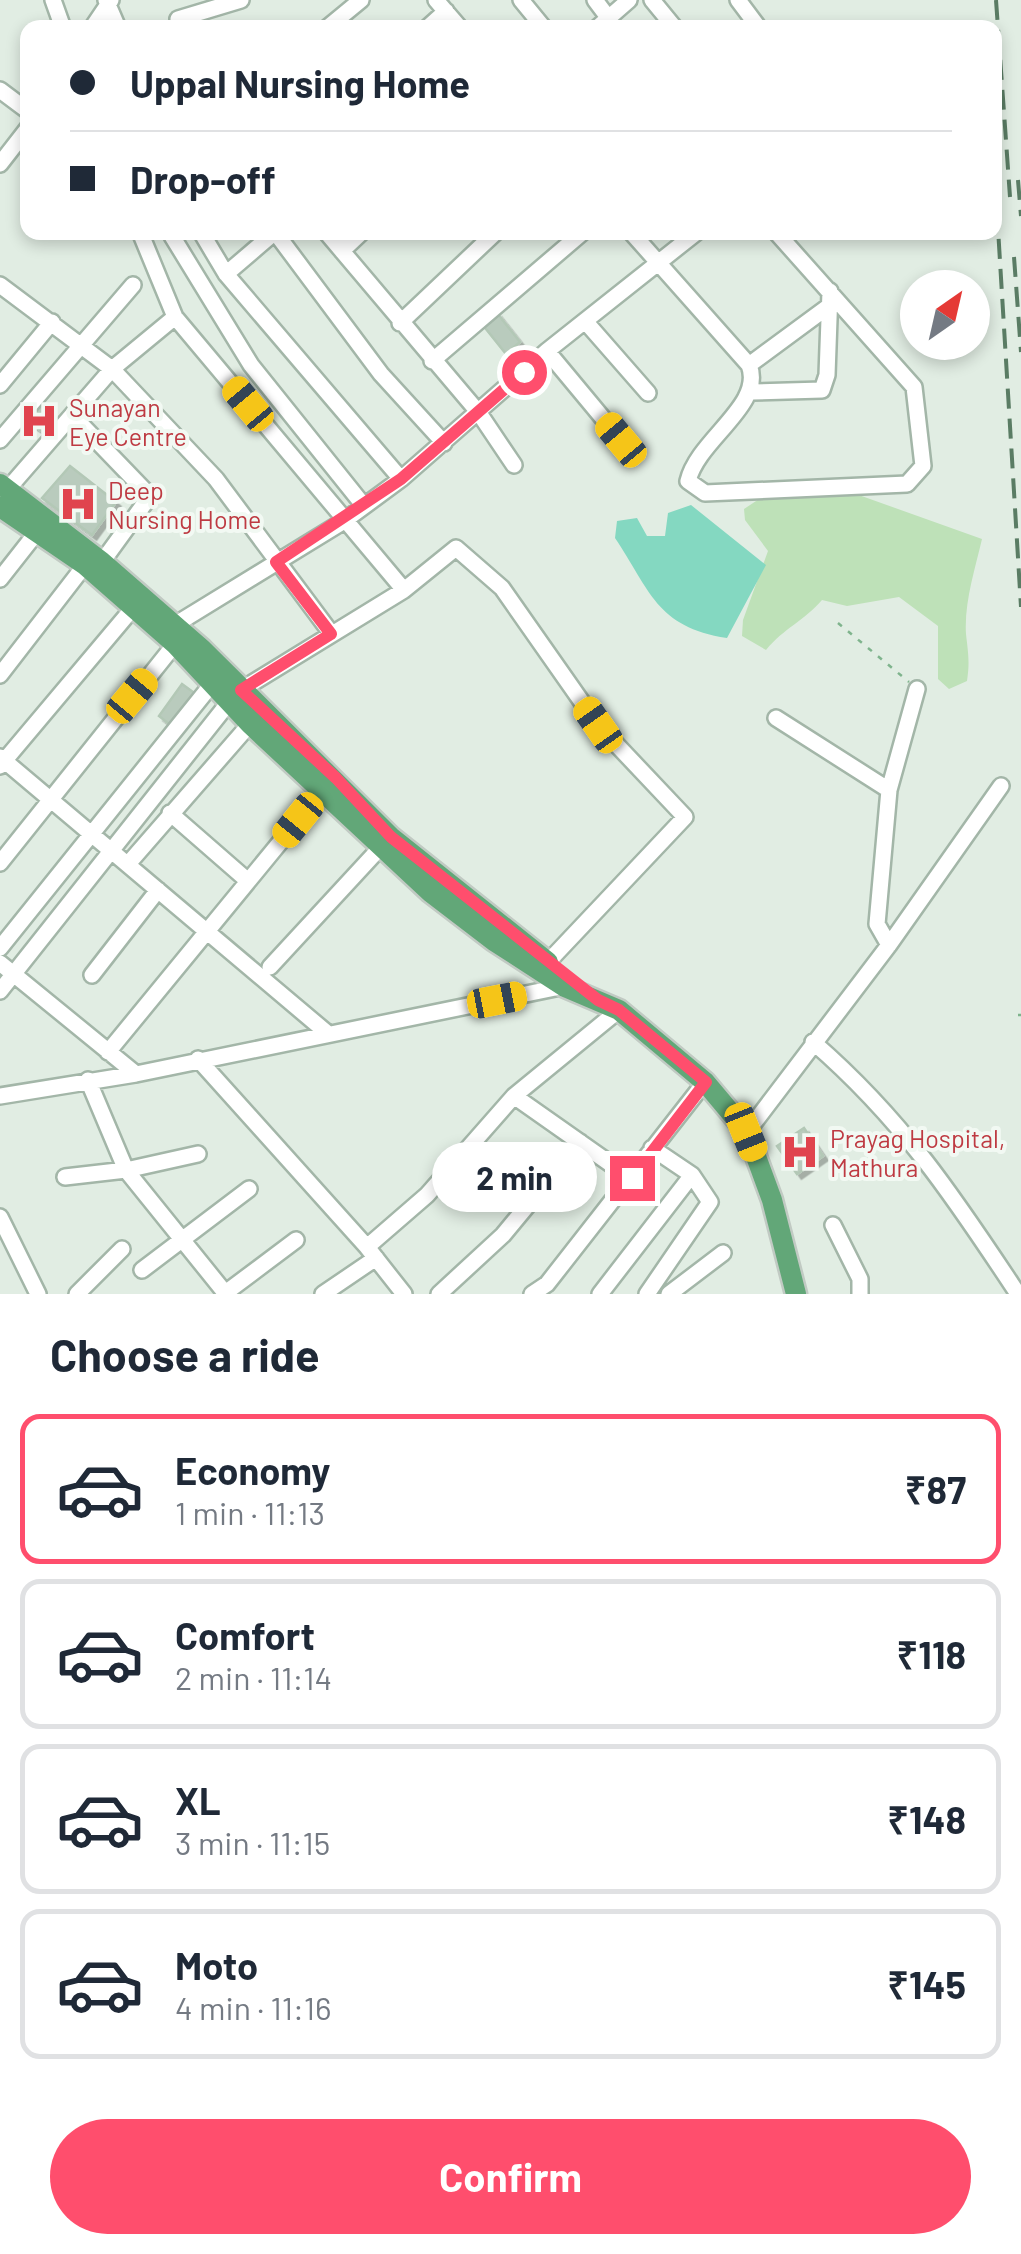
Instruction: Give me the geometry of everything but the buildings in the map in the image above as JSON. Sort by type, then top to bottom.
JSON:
[{"type":"main road","points":[[2,493],[37,532],[93,563],[133,608],[174,635],[212,684],[236,695],[250,724],[323,790],[379,849],[494,942],[619,1010],[706,1082],[746,1132],[772,1200],[796,1294]]},
{"type":"main road","points":[[2,493],[93,563],[236,695],[336,778],[391,837],[548,962],[571,985]]},
{"type":"street","points":[[187,20],[241,0]]},
{"type":"street","points":[[337,20],[361,0]]},
{"type":"street","points":[[522,0],[538,20]]},
{"type":"street","points":[[611,20],[629,0]]},
{"type":"street","points":[[652,0],[668,20]]},
{"type":"street","points":[[0,164],[20,138]]},
{"type":"street","points":[[144,240],[175,316],[404,590]]},
{"type":"street","points":[[150,250],[166,240]]},
{"type":"street","points":[[179,240],[251,366],[364,506]]},
{"type":"street","points":[[207,240],[226,274],[401,479]]},
{"type":"street","points":[[226,274],[266,240]]},
{"type":"street","points":[[281,240],[381,374],[444,443]]},
{"type":"street","points":[[333,240],[479,413],[514,465]]},
{"type":"street","points":[[342,251],[354,240]]},
{"type":"street","points":[[400,323],[484,240]]},
{"type":"street","points":[[432,361],[574,240]]},
{"type":"street","points":[[637,240],[749,365],[754,378],[752,392],[700,453],[688,481],[693,488],[705,492],[907,484],[923,466],[914,387],[829,299],[782,240]]},
{"type":"street","points":[[0,862],[174,635],[401,479],[547,351],[686,240]]},
{"type":"street","points":[[0,285],[112,369],[216,479],[331,634]]},
{"type":"street","points":[[0,440],[133,285]]},
{"type":"street","points":[[749,365],[829,299]]},
{"type":"street","points":[[752,392],[822,390],[828,376],[829,299]]},
{"type":"street","points":[[2,493],[112,369],[175,316]]},
{"type":"street","points":[[586,321],[648,393]]},
{"type":"street","points":[[0,385],[52,322]]},
{"type":"street","points":[[547,351],[621,440]]},
{"type":"street","points":[[0,675],[150,496],[72,415]]},
{"type":"street","points":[[0,579],[37,532]]},
{"type":"street","points":[[0,991],[236,695],[404,590],[456,548],[502,588],[598,725],[685,817],[548,962]]},
{"type":"street","points":[[133,608],[1,761],[326,1032]]},
{"type":"street","points":[[0,948],[212,684]]},
{"type":"street","points":[[889,945],[877,924],[889,790],[918,689]]},
{"type":"street","points":[[776,718],[889,790]]},
{"type":"street","points":[[128,864],[250,724]]},
{"type":"street","points":[[746,1132],[889,945],[1000,786]]},
{"type":"street","points":[[108,1052],[323,790]]},
{"type":"street","points":[[170,814],[248,882]]},
{"type":"street","points":[[270,967],[379,849]]},
{"type":"street","points":[[92,976],[158,890]]},
{"type":"street","points":[[0,963],[136,1074]]},
{"type":"street","points":[[0,1096],[136,1074],[326,1032],[571,985]]},
{"type":"street","points":[[322,1294],[372,1252],[514,1096],[619,1010]]},
{"type":"street","points":[[813,1042],[867,1088],[937,1171],[1018,1294]]},
{"type":"street","points":[[198,1059],[372,1252],[399,1292]]},
{"type":"street","points":[[88,1080],[126,1170],[183,1236],[225,1294],[296,1240]]},
{"type":"street","points":[[532,1294],[547,1284],[706,1082]]},
{"type":"street","points":[[514,1096],[632,1178]]},
{"type":"street","points":[[444,1292],[503,1235],[580,1142]]},
{"type":"street","points":[[647,1294],[708,1206],[709,1194],[692,1175],[652,1148]]},
{"type":"street","points":[[65,1177],[126,1170],[198,1154]]},
{"type":"street","points":[[600,1294],[692,1175]]},
{"type":"street","points":[[142,1270],[249,1190]]},
{"type":"street","points":[[0,1218],[38,1294]]},
{"type":"street","points":[[833,1224],[860,1280],[860,1294]]},
{"type":"street","points":[[77,1294],[122,1249]]},
{"type":"street","points":[[668,1294],[723,1253]]},
{"type":"path","points":[[838,624],[918,689]]},
{"type":"shaded area","points":[[856,494],[982,539],[967,610],[967,681],[949,689],[938,679],[938,626],[899,597],[847,606],[822,600],[766,650],[742,636],[743,620],[768,551],[745,520],[744,509],[765,495]]},
{"type":"shaded area","points":[[691,505],[766,565],[727,638],[703,633],[670,615],[647,590],[615,538],[617,521],[637,518],[647,536],[665,536],[668,513]]},
{"type":"railway","points":[[996,0],[997,20]]},
{"type":"railway","points":[[1002,84],[1010,197]]},
{"type":"railway","points":[[1018,180],[1021,216]]},
{"type":"railway","points":[[999,240],[1021,607]]},
{"type":"railway","points":[[1014,257],[1021,352]]},
{"type":"place","name":"Sunayan Eye Centre","points":[[39,421]]},
{"type":"place","name":"Deep Nursing Home","points":[[78,504]]},
{"type":"place","name":"Prayag Hospital, Mathura","points":[[800,1152]]},
{"type":"route","points":[[524,372],[401,479],[344,521],[276,562],[331,634],[241,690],[336,778],[391,837],[444,882],[598,1000],[619,1010],[706,1082],[632,1178]]}]
